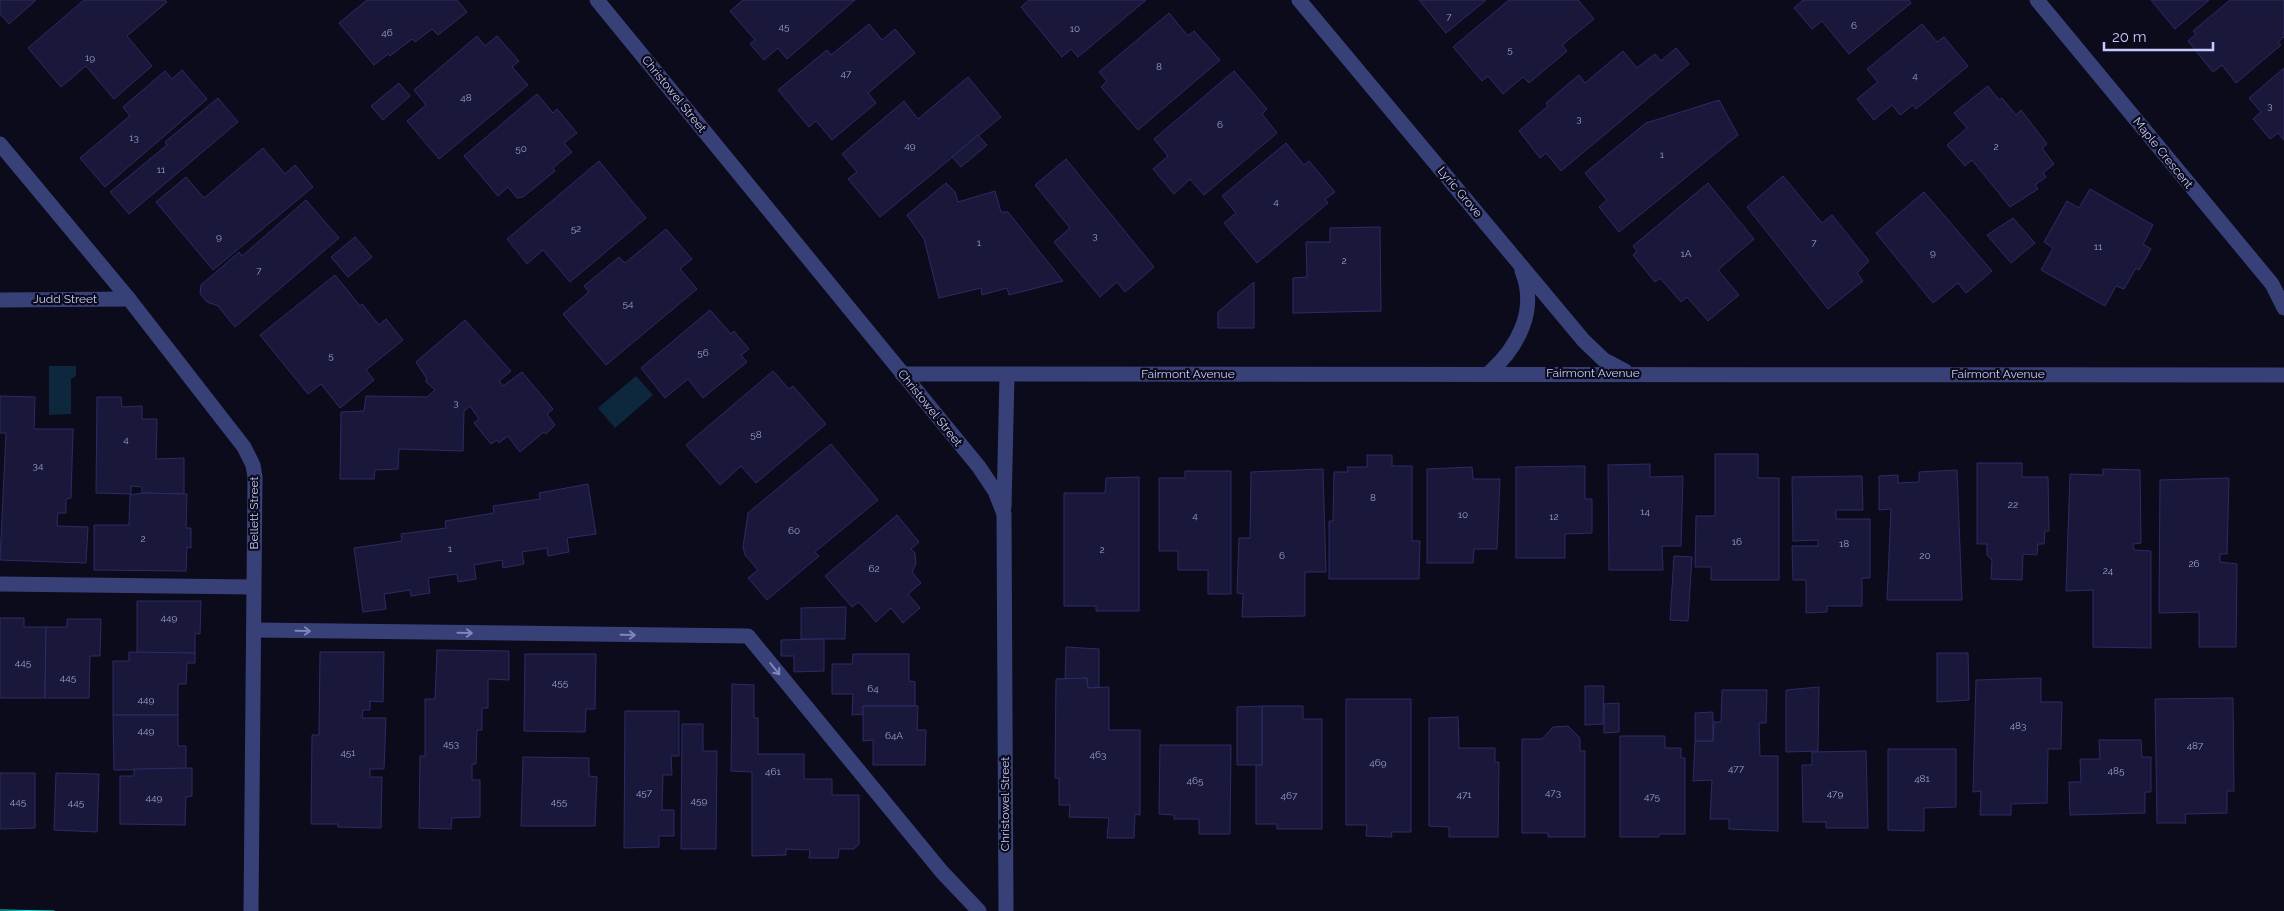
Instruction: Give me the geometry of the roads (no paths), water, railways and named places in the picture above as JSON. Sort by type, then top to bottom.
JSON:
[{"type":"street","name":"Christowel Street","points":[[597,0],[988,480],[1004,514],[1006,911]]},
{"type":"street","name":"Lyric Grove","points":[[1299,0],[1596,353],[1604,360],[1630,373]]},
{"type":"street","name":"Maple Crescent","points":[[2037,0],[2272,284],[2284,308]]},
{"type":"street","name":"Bellett Street","points":[[0,144],[129,299],[244,447],[253,465],[255,477],[251,911]]},
{"type":"street","points":[[1490,373],[1514,346],[1524,323],[1527,286],[1519,263]]},
{"type":"street","name":"Judd Street","points":[[0,300],[129,299]]},
{"type":"street","name":"Fairmont Avenue","points":[[902,374],[1630,373],[2284,375]]},
{"type":"street","points":[[1004,514],[1007,375]]},
{"type":"street","points":[[0,584],[253,587]]},
{"type":"street","points":[[254,630],[748,636],[942,872],[978,911]]},
{"type":"water","points":[[49,366],[76,366],[76,376],[71,379],[71,414],[49,415]]},
{"type":"water","points":[[636,376],[653,395],[615,428],[598,408]]},
{"type":"tram line","points":[[0,910],[54,911]]}]
